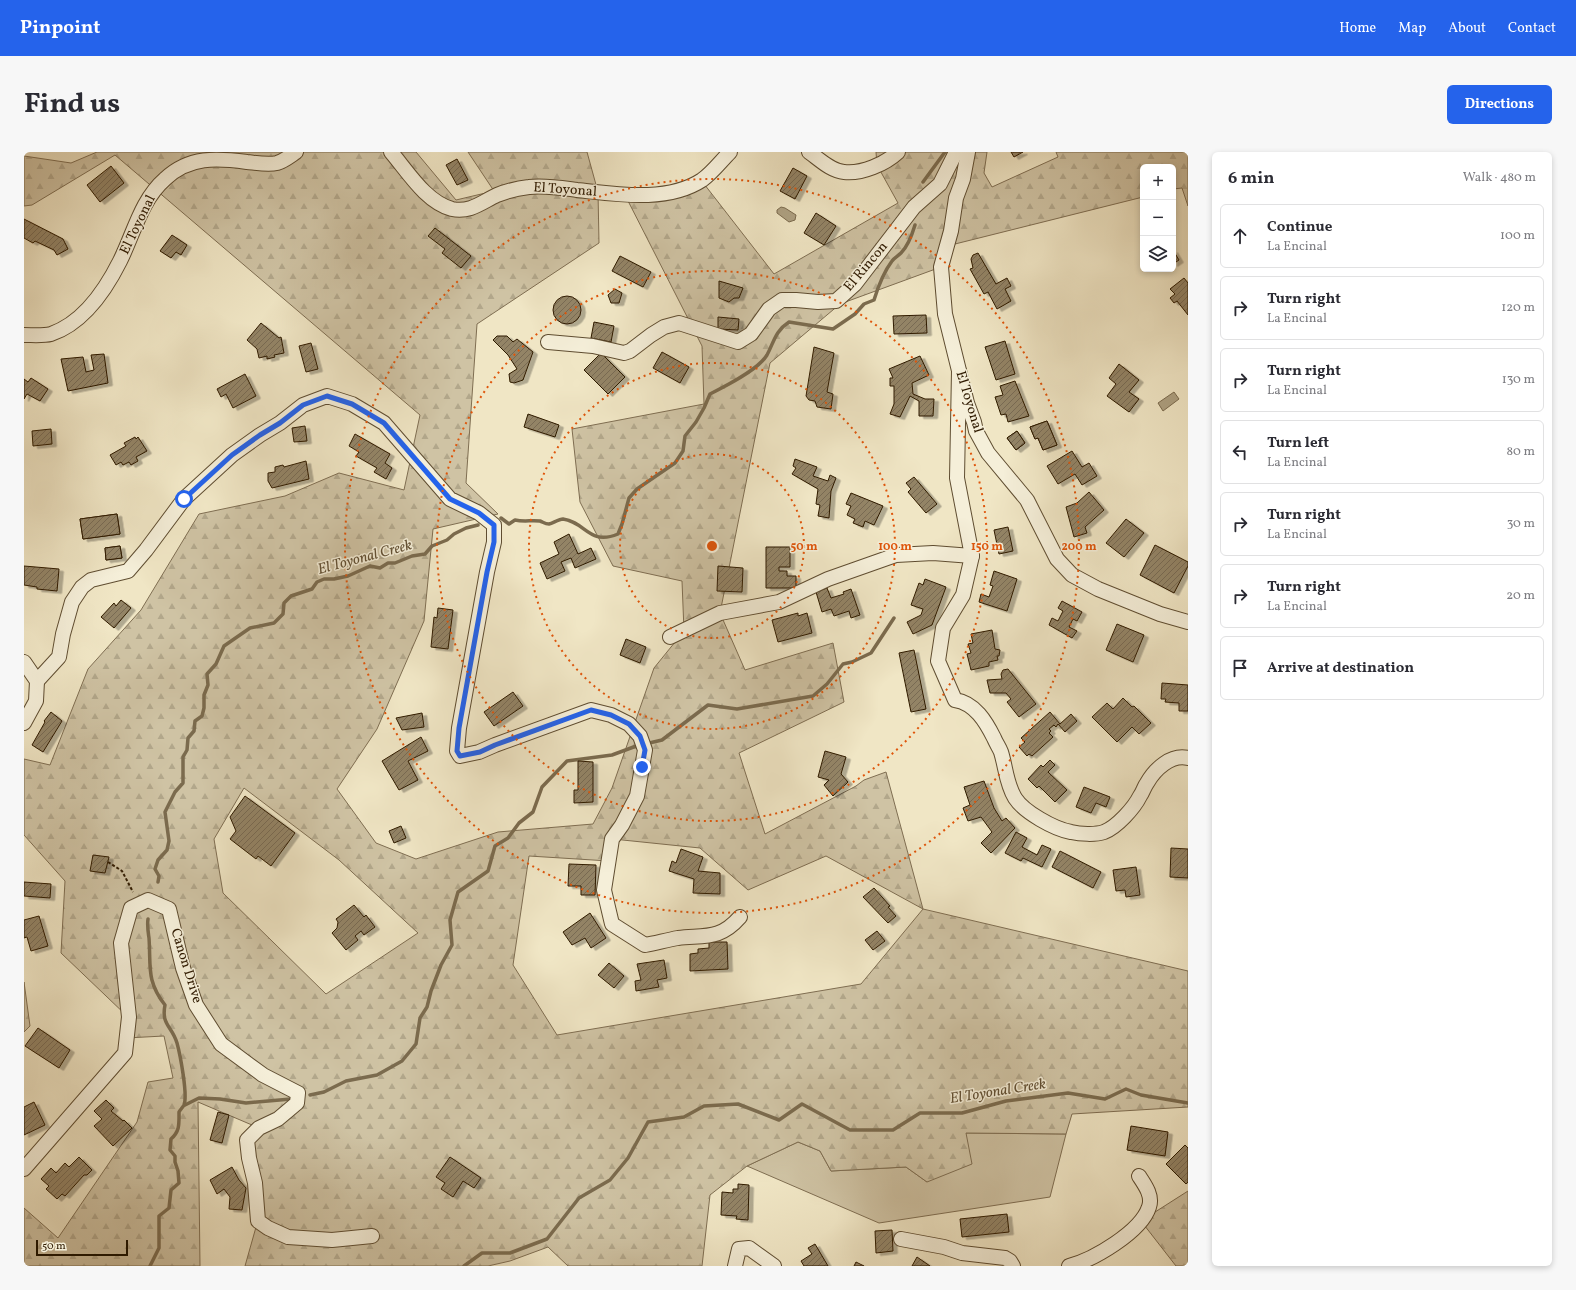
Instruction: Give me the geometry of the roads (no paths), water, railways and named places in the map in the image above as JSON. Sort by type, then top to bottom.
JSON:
[{"type":"street","name":"El Toyonal","points":[[24,335],[51,334],[66,327],[77,319],[93,303],[105,287],[120,261],[144,206],[164,179],[178,169],[197,161],[220,159],[263,164],[278,163],[296,152]]},
{"type":"street","name":"El Toyonal","points":[[391,152],[430,198],[440,204],[462,210],[472,209],[498,195],[531,186],[625,195],[652,194],[679,190],[701,180],[711,173],[730,152]]},
{"type":"street","points":[[809,152],[826,165],[843,172],[859,171],[877,165],[898,152]]},
{"type":"street","name":"El Rincon","points":[[548,342],[593,346],[624,353],[664,327],[679,323],[738,342],[751,334],[759,320],[769,308],[782,300],[818,302],[836,301],[855,284],[914,206],[940,184],[956,152]]},
{"type":"street","name":"El Toyonal","points":[[968,152],[963,179],[956,198],[951,231],[941,267],[945,314],[967,403],[979,436],[988,453],[1000,470],[1027,500],[1057,559],[1072,575],[1098,589],[1160,614],[1188,622]]},
{"type":"street","points":[[959,371],[957,478],[972,556],[963,595],[943,628],[938,661],[955,700],[963,701],[970,706],[989,726],[1001,751],[1008,784],[1020,804],[1035,816],[1062,830],[1094,834],[1104,832],[1121,821],[1140,797],[1154,772],[1170,760],[1182,756],[1188,758]]},
{"type":"street","points":[[24,723],[36,701],[38,681],[59,657],[63,634],[72,602],[82,587],[91,580],[128,571],[146,550],[184,499],[232,455],[280,423],[303,405],[327,396],[352,404],[384,423],[450,499],[479,513],[494,525],[494,542],[487,572],[459,728],[457,751],[460,756],[480,752],[495,745],[591,710],[611,715],[629,724],[640,736],[645,750],[637,796],[622,825],[612,839],[604,890],[612,924],[645,945],[678,938],[712,936],[732,926],[740,917]]},
{"type":"street","points":[[670,637],[720,613],[779,602],[828,579],[896,555],[933,553],[972,556]]},
{"type":"street","points":[[24,662],[38,681]]},
{"type":"street","name":"Canon Drive","points":[[24,1169],[125,1053],[128,1017],[121,943],[130,908],[148,900],[169,909],[183,968],[196,1005],[221,1044],[263,1075],[298,1093],[297,1102],[278,1118],[259,1128],[247,1140],[249,1158],[255,1183],[258,1220],[268,1228],[288,1237],[332,1240],[372,1236]]},
{"type":"street","points":[[1069,1266],[1081,1263],[1116,1244],[1141,1221],[1150,1206],[1148,1190],[1139,1176]]},
{"type":"street","points":[[901,1239],[944,1247],[962,1253],[1005,1258],[1010,1261],[1013,1266]]},
{"type":"street","points":[[735,1266],[739,1249],[749,1248],[774,1266]]},
{"type":"waterway","name":"El Toyonal Creek","points":[[923,182],[945,152]]},
{"type":"waterway","name":"El Toyonal Creek","points":[[501,518],[509,524],[515,520],[540,521],[549,524],[563,519],[571,521],[588,532],[600,537],[608,537],[618,534],[629,498],[637,489],[675,463],[683,451],[685,436],[696,422],[710,394],[741,377],[763,361],[775,337],[784,325],[789,322],[833,329],[855,314],[864,304],[874,300],[886,270],[893,260],[906,247],[915,225]]},
{"type":"waterway","name":"El Toyonal Creek","points":[[158,882],[159,876],[155,869],[158,860],[167,850],[169,841],[165,812],[175,792],[183,783],[183,757],[187,750],[188,738],[194,731],[195,721],[202,716],[204,708],[204,695],[208,685],[207,674],[216,664],[224,646],[250,628],[274,623],[283,614],[284,603],[291,596],[312,589],[317,582],[324,579],[334,579],[348,576],[370,566],[380,568],[388,563],[395,563],[412,556],[425,554],[432,546],[447,540],[454,534],[466,528],[478,525]]},
{"type":"waterway","points":[[645,744],[662,740],[708,705],[737,709],[813,696],[827,684],[843,664],[852,662],[871,653],[894,618]]},
{"type":"waterway","points":[[310,1095],[324,1092],[346,1081],[377,1075],[402,1061],[416,1044],[420,1018],[427,1007],[431,991],[441,965],[452,945],[450,920],[458,892],[488,871],[495,846],[508,838],[519,823],[533,812],[542,787],[567,761],[612,755],[639,745]]},
{"type":"waterway","name":"El Toyonal Creek","points":[[148,919],[152,981],[165,1005],[164,1017],[177,1043],[182,1065],[185,1093],[184,1105],[179,1112],[178,1127],[176,1133],[171,1139],[170,1150],[175,1156],[179,1183],[171,1190],[169,1208],[159,1216],[159,1248],[150,1266]]},
{"type":"waterway","name":"El Toyonal Creek","points":[[464,1266],[482,1253],[510,1253],[547,1239],[579,1198],[610,1180],[628,1158],[648,1122],[684,1117],[704,1106],[738,1104],[779,1120],[802,1104],[850,1130],[893,1130],[920,1113],[962,1113],[1006,1101],[1068,1093],[1105,1099],[1126,1089],[1141,1095],[1188,1103]]},
{"type":"waterway","points":[[185,1105],[199,1098],[220,1099],[246,1103],[291,1099]]}]
